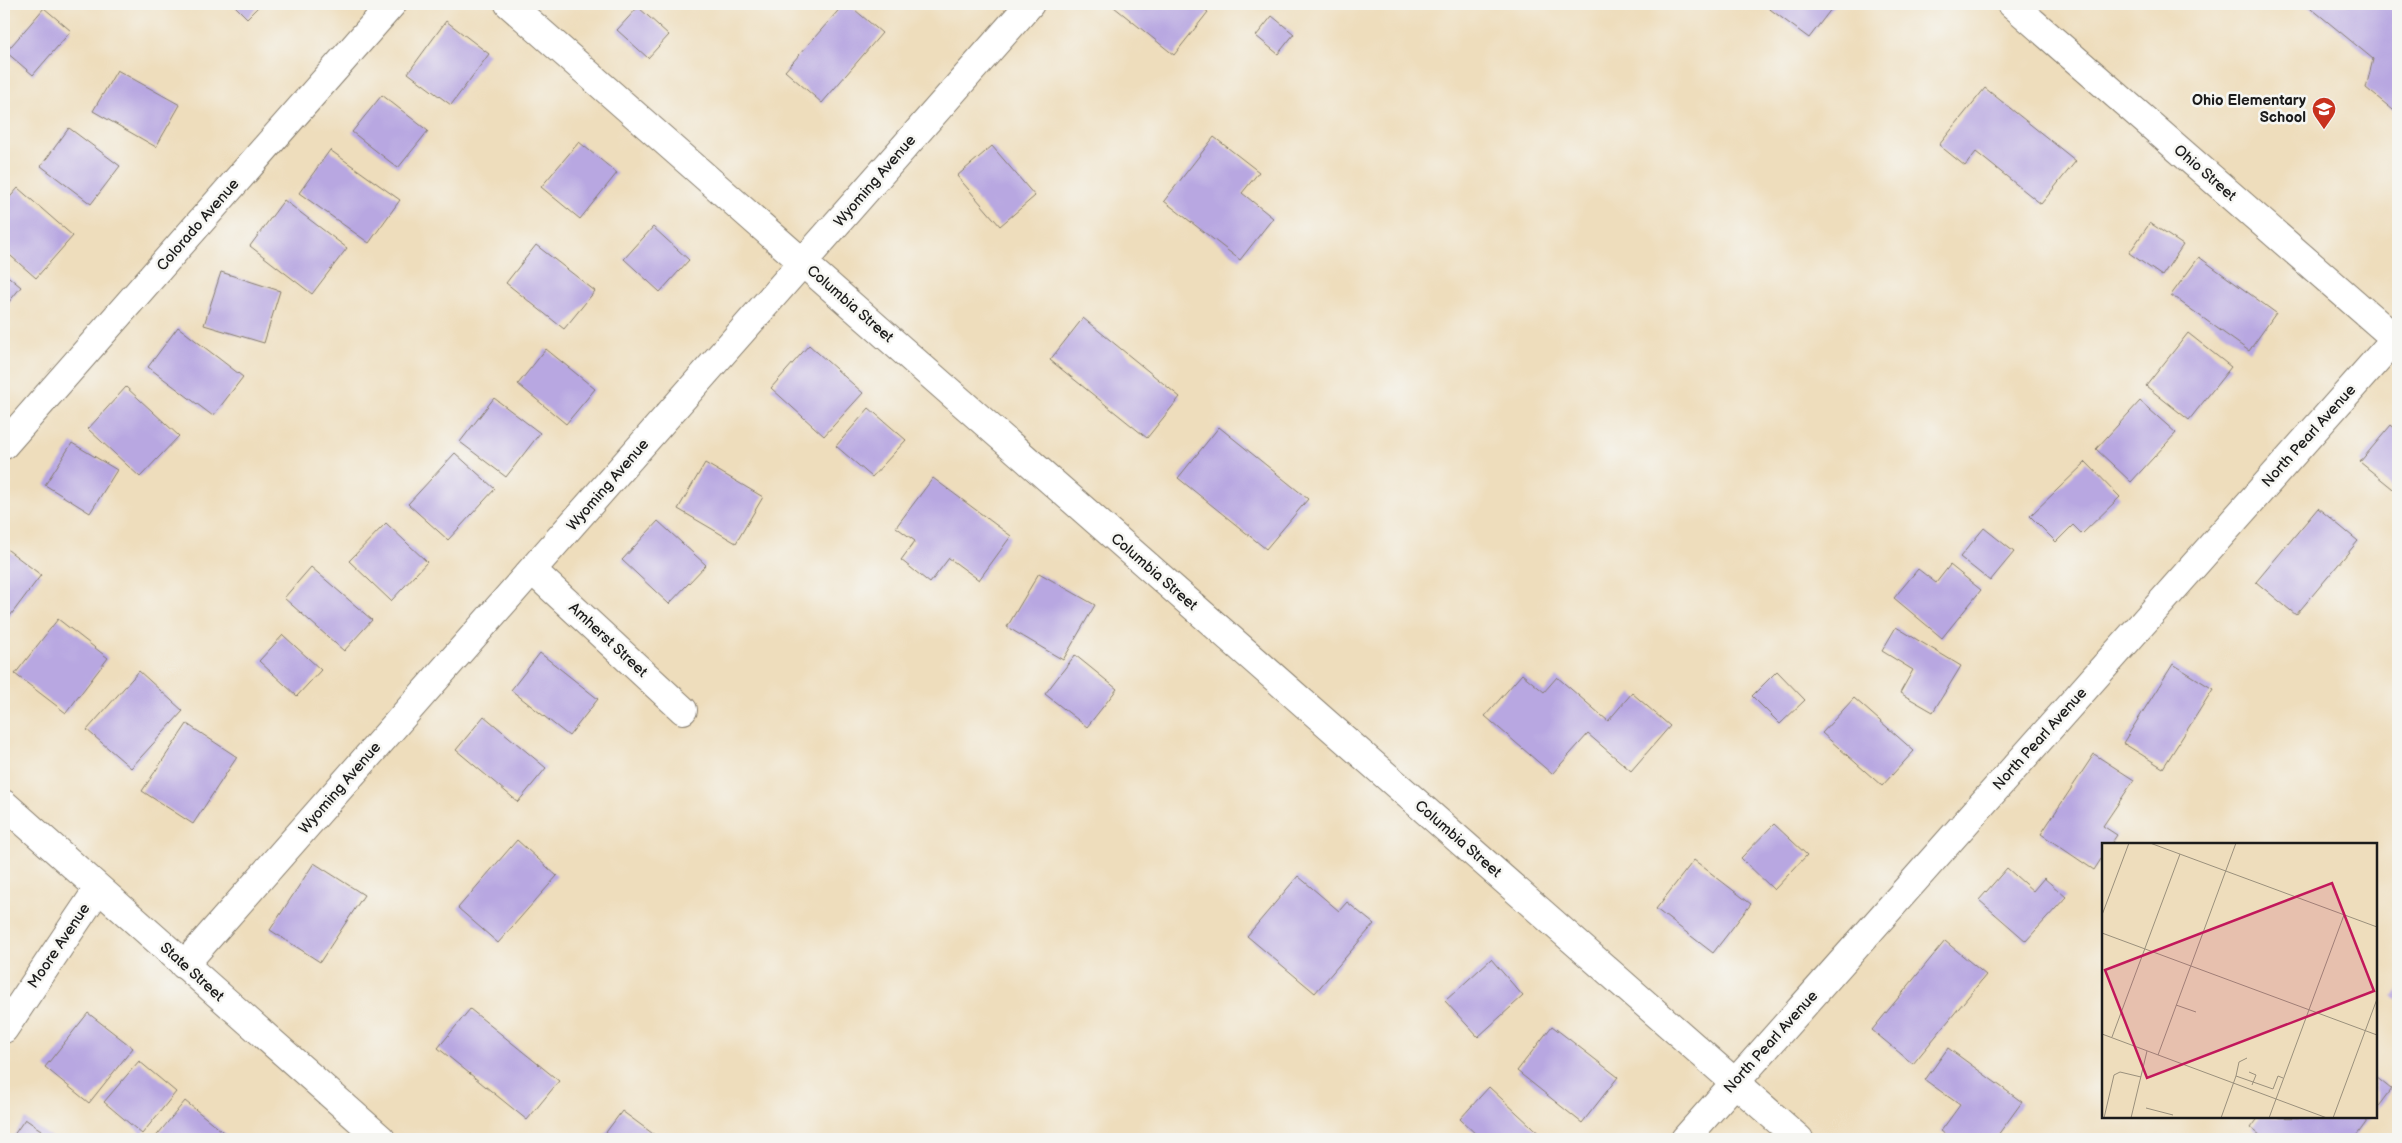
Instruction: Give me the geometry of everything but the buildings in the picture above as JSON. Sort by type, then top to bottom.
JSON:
[{"type":"main road","name":"Colorado Avenue","points":[[4,445],[392,4]]},
{"type":"main road","name":"Columbia Street","points":[[509,4],[1799,1139]]},
{"type":"main road","name":"Wyoming Avenue","points":[[184,965],[1030,4]]},
{"type":"main road","name":"Ohio Street","points":[[2012,4],[2397,340]]},
{"type":"main road","name":"North Pearl Avenue","points":[[1685,1139],[2397,340]]},
{"type":"main road","name":"Amherst Street","points":[[532,570],[683,710]]},
{"type":"main road","name":"State Street","points":[[4,804],[381,1139]]},
{"type":"main road","name":"Moore Avenue","points":[[4,1028],[98,889]]},
{"type":"place","name":"Ohio Elementary School","points":[[2324,130]]}]
